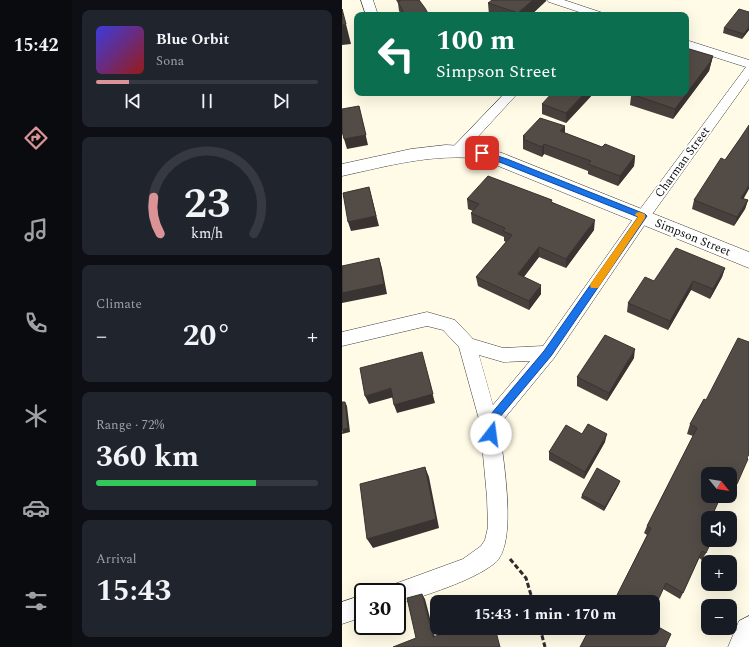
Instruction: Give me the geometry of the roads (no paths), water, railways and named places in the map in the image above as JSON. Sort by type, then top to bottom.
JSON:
[{"type":"street","points":[[367,0],[371,12]]},
{"type":"street","points":[[553,0],[590,12]]},
{"type":"street","points":[[689,45],[749,64]]},
{"type":"street","name":"Charman Street","points":[[489,423],[548,353],[643,216],[749,70]]},
{"type":"street","points":[[457,151],[509,96]]},
{"type":"street","name":"Simpson Street","points":[[342,170],[412,155],[457,151],[482,153],[643,216],[749,260]]},
{"type":"street","points":[[342,339],[428,319],[449,325],[467,344],[489,423],[497,497],[498,527],[495,542],[489,554],[469,567],[406,591]]},
{"type":"street","points":[[467,344],[502,355],[548,353]]},
{"type":"street","points":[[342,613],[354,609]]},
{"type":"street","points":[[743,647],[749,631]]}]
